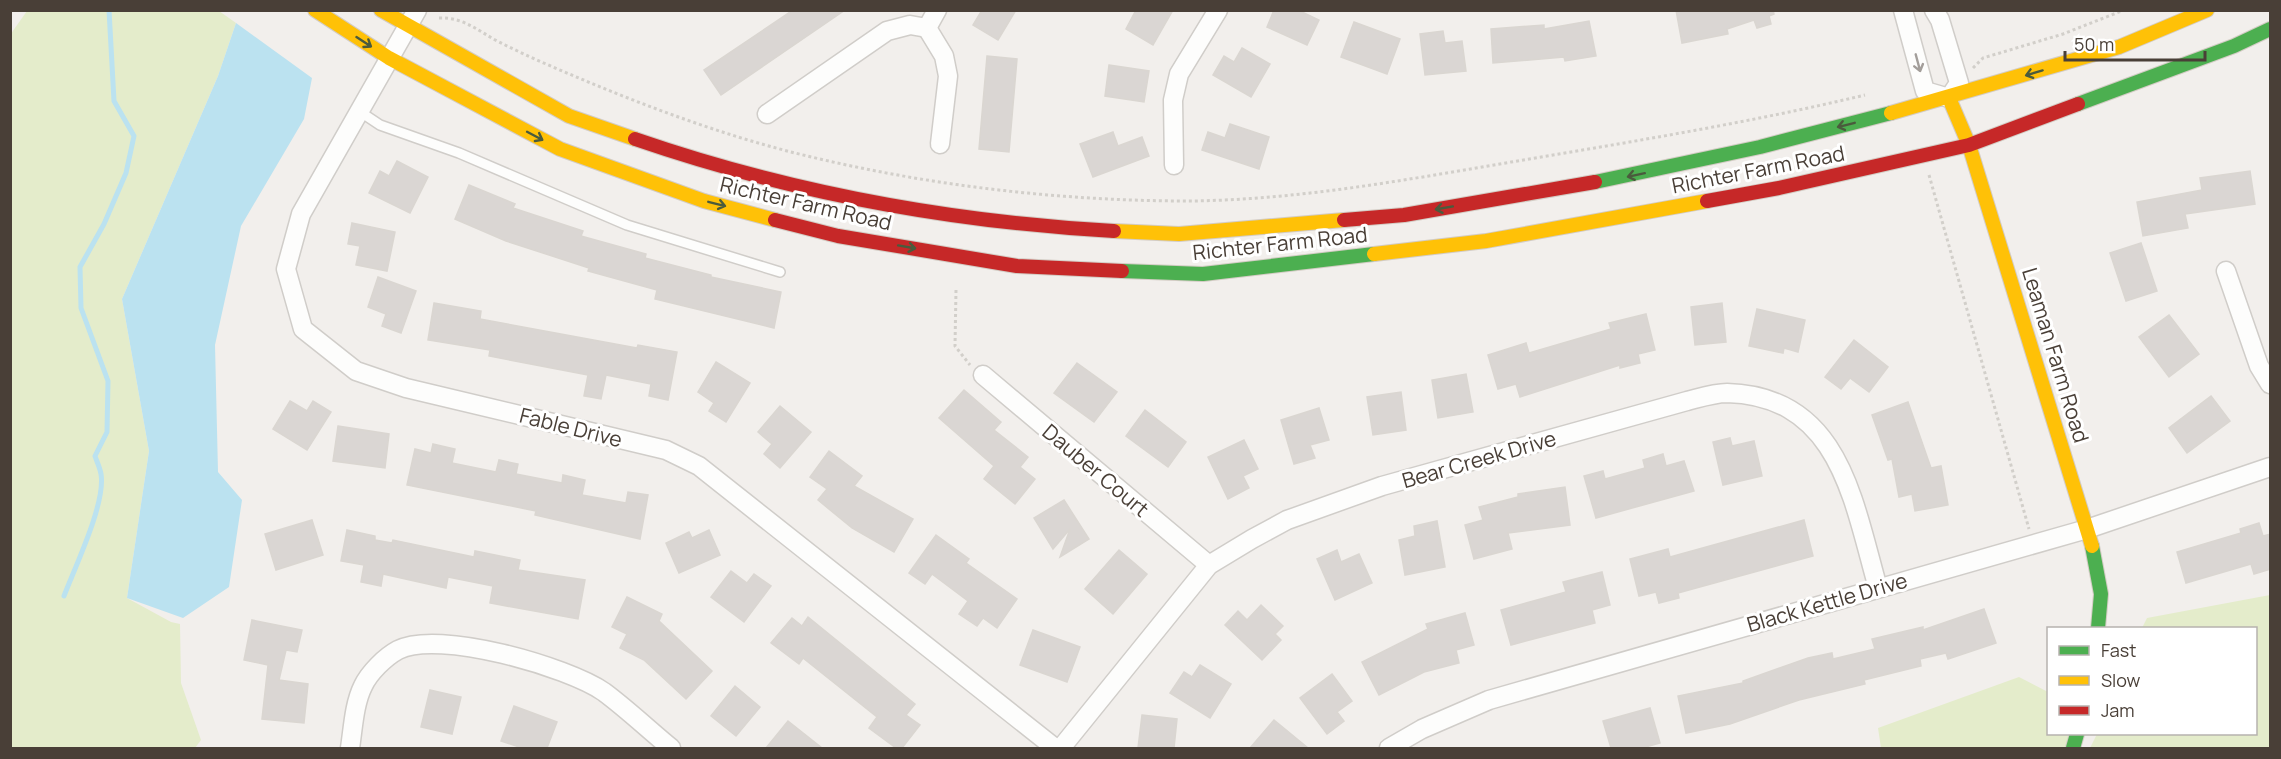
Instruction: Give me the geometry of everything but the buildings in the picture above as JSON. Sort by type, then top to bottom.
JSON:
[{"type":"main road","name":"Richter Farm Road","points":[[315,10],[389,58],[560,150],[704,201],[838,236],[1017,266],[1203,274],[1486,241],[1779,188],[1923,156],[1969,145],[2213,55],[2271,29]]},
{"type":"main road","name":"Richter Farm Road","points":[[381,10],[407,27],[569,116],[697,160],[838,196],[1028,226],[1179,234],[1404,215],[1630,176],[1760,147],[1954,91],[2119,47],[2207,10]]},
{"type":"main road","name":"Leaman Farm Road","points":[[1954,91],[2095,554],[2101,594],[2098,627]]},
{"type":"street","name":"Fable Drive","points":[[417,10],[301,214],[286,269],[303,329],[356,371],[406,388],[666,450],[699,466],[1055,748]]},
{"type":"street","points":[[927,28],[937,10]]},
{"type":"street","points":[[1174,165],[1173,99],[1179,74],[1218,10]]},
{"type":"street","points":[[1903,10],[1925,92],[1954,91],[1940,20],[1934,10]]},
{"type":"street","points":[[767,114],[887,31],[910,25],[927,28],[944,56],[948,76],[940,144]]},
{"type":"street","points":[[2226,271],[2259,366],[2271,384]]},
{"type":"street","name":"Dauber Court","points":[[983,375],[1209,565]]},
{"type":"street","name":"Bear Creek Drive","points":[[1061,748],[1209,565],[1287,520],[1382,486],[1687,401],[1725,393],[1768,398],[1795,413],[1818,432],[1838,459],[1878,588]]},
{"type":"street","name":"Black Kettle Drive","points":[[1389,748],[1422,729],[1489,700],[2087,529],[2271,467]]},
{"type":"street","points":[[350,748],[363,686],[380,664],[398,650],[422,644],[463,646],[542,663],[603,692],[670,748]]},
{"type":"lane","points":[[359,111],[380,125],[459,153],[627,225],[780,272]]},
{"type":"path","points":[[1954,91],[1970,76],[1977,62],[1983,58],[2063,34],[2124,10]]},
{"type":"path","points":[[434,18],[455,18],[468,23],[497,41],[587,82],[686,119],[794,152],[894,174],[1001,191],[1080,197],[1190,201],[1290,195],[1395,182],[1689,132],[1868,94]]},
{"type":"path","points":[[1923,156],[2033,544]]},
{"type":"path","points":[[956,290],[955,346],[964,360],[983,375]]},
{"type":"green space","points":[[27,11],[219,11],[236,23],[218,76],[122,299],[149,451],[127,598],[171,622],[180,624],[181,683],[201,740],[195,748],[11,748],[10,35]]},
{"type":"green space","points":[[2270,595],[2270,748],[2090,748],[2096,735],[2257,735],[2257,627],[2142,627],[2147,618]]},
{"type":"green space","points":[[2019,677],[2047,691],[2047,735],[2069,735],[2065,748],[1881,748],[1878,728]]},
{"type":"water","points":[[236,23],[312,78],[304,119],[241,226],[215,345],[218,472],[242,500],[229,587],[183,618],[127,598],[149,451],[122,299],[218,76]]},
{"type":"waterway","points":[[64,596],[99,501],[101,474],[95,456],[107,432],[108,381],[81,308],[80,267],[104,224],[126,173],[134,136],[114,101],[109,10]]},
{"type":"traffic: fast","points":[[2078,104],[2234,46],[2270,29]]},
{"type":"traffic: fast","points":[[1595,182],[1760,147],[1891,113]]},
{"type":"traffic: fast","points":[[1122,271],[1203,274],[1374,254]]},
{"type":"traffic: fast","points":[[2092,546],[2101,594],[2098,627]]},
{"type":"traffic: fast","points":[[2073,748],[2077,735]]},
{"type":"traffic: slow","points":[[315,10],[389,58],[560,149],[704,201],[775,220]]},
{"type":"traffic: slow","points":[[381,10],[569,116],[635,139]]},
{"type":"traffic: slow","points":[[1891,113],[2119,47],[2207,10]]},
{"type":"traffic: slow","points":[[1949,98],[1969,145],[2092,546]]},
{"type":"traffic: slow","points":[[1374,254],[1486,241],[1707,201]]},
{"type":"traffic: slow","points":[[1114,231],[1179,234],[1344,220]]},
{"type":"traffic: jam","points":[[1707,201],[1779,188],[1969,145],[2078,104]]},
{"type":"traffic: jam","points":[[635,139],[752,174],[872,202],[992,220],[1114,231]]},
{"type":"traffic: jam","points":[[1344,220],[1404,215],[1595,182]]},
{"type":"traffic: jam","points":[[775,220],[838,236],[1017,266],[1122,271]]}]
